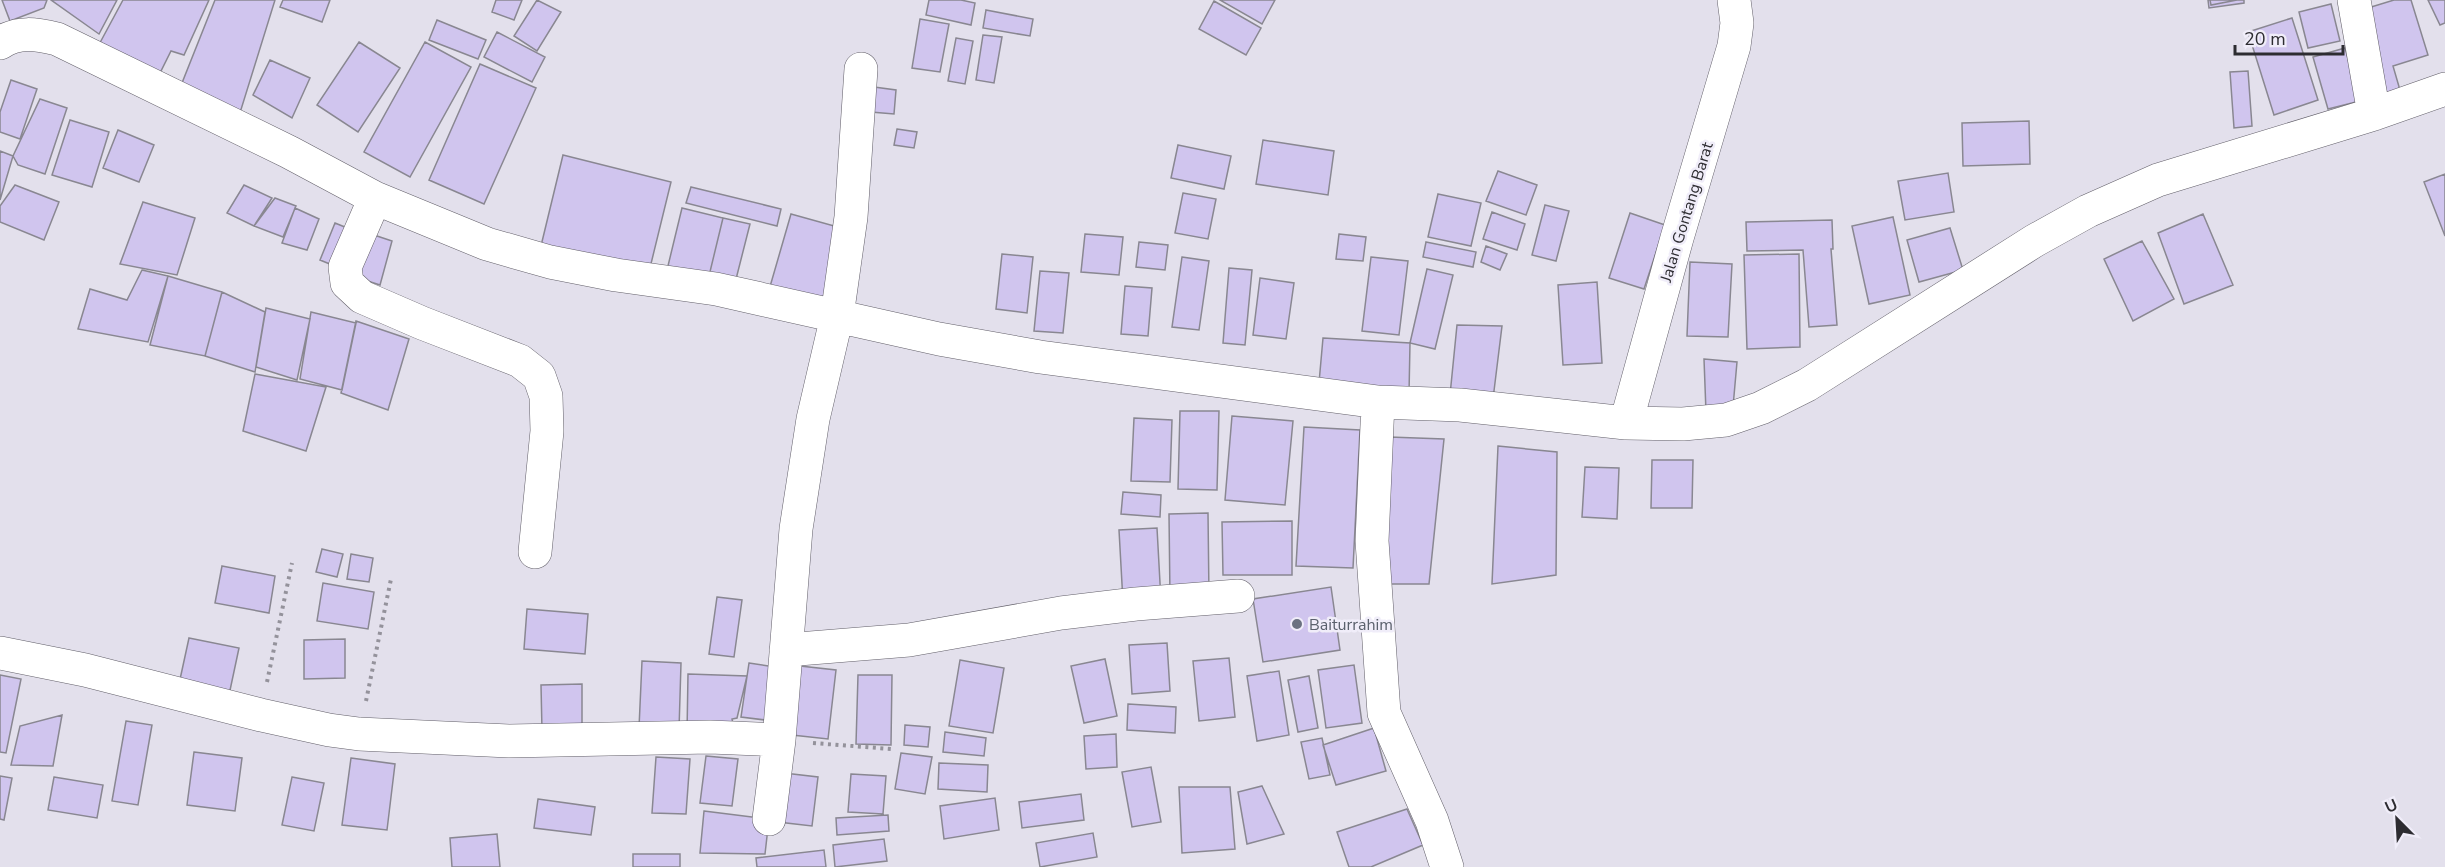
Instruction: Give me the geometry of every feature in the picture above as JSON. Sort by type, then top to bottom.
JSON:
[{"type":"street","name":"Jalan Gontang Barat","points":[[1626,423],[1677,238],[1734,46],[1737,23],[1734,0]]},
{"type":"street","points":[[2354,0],[2374,114]]},
{"type":"street","points":[[0,43],[22,34],[57,39],[289,152],[375,198],[487,244],[549,262],[615,275],[716,289],[939,339],[1040,357],[1378,402],[1460,405],[1626,423],[1683,424],[1726,420],[1761,408],[1807,385],[2034,241],[2088,211],[2158,180],[2374,114],[2445,89]]},
{"type":"street","points":[[769,819],[779,740],[796,529],[804,472],[837,316],[850,217],[861,69]]},
{"type":"street","points":[[375,198],[345,267],[347,282],[362,297],[520,361],[539,376],[546,396],[547,431],[535,552]]},
{"type":"street","points":[[1378,402],[1372,541],[1384,713],[1432,821],[1447,867]]},
{"type":"street","points":[[786,650],[909,640],[1061,613],[1238,596]]},
{"type":"street","points":[[0,653],[96,672],[261,715],[359,734],[509,741],[710,737],[779,740]]},
{"type":"path","points":[[261,715],[292,563]]},
{"type":"path","points":[[359,734],[391,579]]},
{"type":"path","points":[[779,740],[891,749]]},
{"type":"building","points":[[2,0],[47,0],[44,8],[10,21]]},
{"type":"building","points":[[51,0],[117,0],[99,34]]},
{"type":"building","points":[[123,0],[209,0],[184,55],[171,51],[158,77],[95,52]]},
{"type":"building","points":[[215,0],[275,0],[239,116],[182,83]]},
{"type":"building","points":[[283,0],[330,0],[322,22],[280,7]]},
{"type":"building","points":[[496,0],[522,0],[514,20],[492,12]]},
{"type":"building","points":[[537,0],[561,12],[537,51],[514,36]]},
{"type":"building","points":[[929,0],[961,0],[975,3],[971,25],[926,15]]},
{"type":"building","points":[[1220,0],[1275,0],[1262,24]]},
{"type":"building","points":[[2208,0],[2244,0],[2244,3],[2209,8]]},
{"type":"building","points":[[2210,0],[2237,0],[2211,5]]},
{"type":"building","points":[[2394,0],[2411,0],[2428,55],[2393,66],[2402,97],[2378,104],[2358,11]]},
{"type":"building","points":[[2428,0],[2445,0],[2445,23],[2440,25]]},
{"type":"building","points":[[1214,1],[1261,28],[1246,55],[1199,29]]},
{"type":"building","points":[[2331,4],[2340,41],[2308,48],[2299,12]]},
{"type":"building","points":[[986,10],[1033,19],[1030,36],[983,28]]},
{"type":"building","points":[[2292,18],[2318,100],[2274,115],[2248,32]]},
{"type":"building","points":[[920,19],[949,24],[940,72],[912,68]]},
{"type":"building","points":[[437,20],[486,40],[478,59],[429,40]]},
{"type":"building","points":[[497,32],[545,57],[532,82],[484,57]]},
{"type":"building","points":[[983,35],[1002,37],[994,83],[976,80]]},
{"type":"building","points":[[956,38],[973,41],[965,84],[948,81]]},
{"type":"building","points":[[359,42],[400,68],[358,132],[317,105]]},
{"type":"building","points":[[425,42],[471,67],[410,177],[364,152]]},
{"type":"building","points":[[2345,48],[2360,101],[2328,109],[2313,57]]},
{"type":"building","points":[[270,60],[310,78],[292,118],[253,95]]},
{"type":"building","points":[[480,64],[536,88],[484,204],[429,180]]},
{"type":"building","points":[[2248,71],[2252,126],[2234,128],[2230,72]]},
{"type":"building","points":[[11,80],[37,89],[20,139],[0,132],[0,112]]},
{"type":"building","points":[[874,87],[896,90],[894,114],[871,112]]},
{"type":"building","points":[[40,99],[67,108],[45,174],[18,165],[13,156]]},
{"type":"building","points":[[70,120],[109,132],[92,187],[52,175]]},
{"type":"building","points":[[2029,121],[2030,164],[1963,166],[1962,123]]},
{"type":"building","points":[[897,129],[917,132],[914,148],[894,145]]},
{"type":"building","points":[[118,130],[154,145],[139,182],[103,168]]},
{"type":"building","points":[[1263,140],[1334,151],[1328,195],[1256,184]]},
{"type":"building","points":[[1178,145],[1231,156],[1224,189],[1171,178]]},
{"type":"building","points":[[0,151],[13,156],[0,200]]},
{"type":"building","points":[[563,155],[671,182],[648,276],[540,250]]},
{"type":"building","points":[[1498,171],[1537,185],[1526,215],[1486,201]]},
{"type":"building","points":[[1948,173],[1954,212],[1905,220],[1898,181]]},
{"type":"building","points":[[2445,174],[2445,236],[2424,182]]},
{"type":"building","points":[[15,185],[59,202],[44,240],[0,222],[0,206]]},
{"type":"building","points":[[244,185],[272,198],[254,226],[227,213]]},
{"type":"building","points":[[691,187],[781,209],[777,226],[686,203]]},
{"type":"building","points":[[1183,193],[1216,199],[1208,239],[1175,233]]},
{"type":"building","points":[[1438,194],[1481,203],[1471,246],[1428,237]]},
{"type":"building","points":[[275,198],[296,206],[283,237],[254,226]]},
{"type":"building","points":[[143,202],[195,218],[177,275],[120,264]]},
{"type":"building","points":[[1545,205],[1569,211],[1556,261],[1532,255]]},
{"type":"building","points":[[295,208],[319,219],[307,250],[282,243]]},
{"type":"building","points":[[682,208],[723,218],[708,280],[667,270]]},
{"type":"building","points":[[1492,212],[1525,224],[1517,250],[1483,239]]},
{"type":"building","points":[[1630,213],[1665,225],[1644,289],[1609,278]]},
{"type":"building","points":[[791,214],[845,229],[822,312],[767,297]]},
{"type":"building","points":[[2203,214],[2233,285],[2184,304],[2158,233]]},
{"type":"building","points":[[1893,217],[1910,295],[1869,304],[1852,226]]},
{"type":"building","points":[[723,218],[750,224],[734,287],[708,280]]},
{"type":"building","points":[[1832,220],[1833,249],[1831,249],[1837,325],[1809,327],[1803,250],[1747,251],[1746,222]]},
{"type":"building","points":[[335,223],[357,232],[342,269],[320,260]]},
{"type":"building","points":[[1950,228],[1963,270],[1919,282],[1907,240]]},
{"type":"building","points":[[365,232],[392,241],[380,285],[352,276]]},
{"type":"building","points":[[1085,234],[1123,237],[1119,275],[1081,272]]},
{"type":"building","points":[[1339,234],[1366,237],[1363,261],[1336,259]]},
{"type":"building","points":[[2142,241],[2174,299],[2133,321],[2104,259]]},
{"type":"building","points":[[1139,242],[1168,245],[1165,270],[1136,267]]},
{"type":"building","points":[[1426,242],[1476,252],[1473,267],[1423,257]]},
{"type":"building","points":[[1486,246],[1507,254],[1500,270],[1481,262]]},
{"type":"building","points":[[1002,254],[1033,257],[1027,313],[996,309]]},
{"type":"building","points":[[1799,254],[1800,347],[1747,349],[1744,255]]},
{"type":"building","points":[[1182,257],[1209,261],[1199,330],[1172,327]]},
{"type":"building","points":[[1371,257],[1408,261],[1399,335],[1362,331]]},
{"type":"building","points":[[1690,262],[1732,264],[1728,337],[1687,336]]},
{"type":"building","points":[[1229,268],[1252,270],[1245,345],[1223,343]]},
{"type":"building","points":[[1427,269],[1453,275],[1435,349],[1410,343]]},
{"type":"building","points":[[142,270],[168,276],[148,342],[78,329],[90,289],[127,300]]},
{"type":"building","points":[[1040,271],[1069,273],[1063,333],[1034,331]]},
{"type":"building","points":[[168,276],[222,292],[205,356],[150,345]]},
{"type":"building","points":[[1260,278],[1294,283],[1286,339],[1253,335]]},
{"type":"building","points":[[1597,282],[1602,363],[1563,365],[1558,285]]},
{"type":"building","points":[[1125,286],[1152,288],[1148,336],[1121,334]]},
{"type":"building","points":[[222,292],[265,312],[255,372],[205,356]]},
{"type":"building","points":[[266,308],[310,319],[297,380],[256,367]]},
{"type":"building","points":[[311,312],[356,323],[342,390],[300,379]]},
{"type":"building","points":[[356,321],[409,339],[388,410],[341,393]]},
{"type":"building","points":[[1457,325],[1502,326],[1493,399],[1450,395]]},
{"type":"building","points":[[1323,338],[1410,343],[1409,394],[1318,394]]},
{"type":"building","points":[[1704,359],[1737,362],[1732,418],[1706,412]]},
{"type":"building","points":[[255,374],[326,387],[306,451],[243,431]]},
{"type":"building","points":[[1180,411],[1219,411],[1217,490],[1178,489]]},
{"type":"building","points":[[1232,416],[1293,421],[1285,505],[1225,500]]},
{"type":"building","points":[[1134,418],[1172,420],[1170,482],[1131,481]]},
{"type":"building","points":[[1304,427],[1360,430],[1353,568],[1296,566]]},
{"type":"building","points":[[1389,437],[1444,439],[1429,584],[1374,584]]},
{"type":"building","points":[[1498,446],[1557,452],[1556,575],[1492,584]]},
{"type":"building","points":[[1652,460],[1693,460],[1692,508],[1651,508]]},
{"type":"building","points":[[1585,467],[1619,468],[1617,519],[1582,517]]},
{"type":"building","points":[[1123,492],[1161,495],[1160,517],[1121,514]]},
{"type":"building","points":[[1208,513],[1209,597],[1170,598],[1169,514]]},
{"type":"building","points":[[1292,521],[1292,575],[1223,575],[1222,522]]},
{"type":"building","points":[[1157,528],[1161,601],[1123,602],[1119,530]]},
{"type":"building","points":[[322,549],[343,554],[337,577],[316,572]]},
{"type":"building","points":[[351,554],[373,558],[369,582],[347,579]]},
{"type":"building","points":[[222,566],[275,576],[269,613],[215,603]]},
{"type":"building","points":[[323,583],[374,592],[368,629],[317,621]]},
{"type":"building","name":"Baiturrahim","points":[[1331,587],[1340,650],[1263,662],[1253,599]]},
{"type":"building","points":[[717,597],[742,600],[734,657],[709,654]]},
{"type":"building","points":[[527,609],[588,614],[585,654],[524,649]]},
{"type":"building","points":[[189,638],[239,648],[229,695],[179,684]]},
{"type":"building","points":[[345,639],[345,678],[304,679],[304,640]]},
{"type":"building","points":[[1167,643],[1170,691],[1132,694],[1129,645]]},
{"type":"building","points":[[1229,658],[1235,717],[1199,721],[1193,661]]},
{"type":"building","points":[[1105,659],[1117,716],[1084,723],[1071,666]]},
{"type":"building","points":[[960,660],[1004,668],[993,733],[949,726]]},
{"type":"building","points":[[642,661],[681,663],[679,730],[639,728]]},
{"type":"building","points":[[749,663],[781,668],[773,721],[741,717]]},
{"type":"building","points":[[791,665],[836,670],[828,739],[783,734]]},
{"type":"building","points":[[1354,665],[1362,723],[1326,728],[1318,670]]},
{"type":"building","points":[[1279,671],[1289,735],[1257,741],[1247,676]]},
{"type":"building","points":[[688,674],[747,676],[737,718],[732,719],[735,732],[687,733]]},
{"type":"building","points":[[0,675],[21,679],[6,753],[0,752]]},
{"type":"building","points":[[858,675],[892,675],[891,745],[856,744]]},
{"type":"building","points":[[1309,676],[1318,728],[1298,732],[1288,680]]},
{"type":"building","points":[[582,684],[582,730],[542,731],[541,685]]},
{"type":"building","points":[[1128,704],[1176,707],[1175,733],[1127,730]]},
{"type":"building","points":[[62,715],[53,766],[11,765],[20,726]]},
{"type":"building","points":[[126,721],[152,725],[138,805],[112,801]]},
{"type":"building","points":[[905,725],[930,727],[928,747],[904,745]]},
{"type":"building","points":[[1374,728],[1386,771],[1336,785],[1323,745]]},
{"type":"building","points":[[945,732],[986,738],[984,756],[943,752]]},
{"type":"building","points":[[1116,734],[1117,767],[1086,769],[1084,736]]},
{"type":"building","points":[[1322,738],[1330,775],[1309,779],[1301,742]]},
{"type":"building","points":[[194,752],[242,758],[235,811],[187,805]]},
{"type":"building","points":[[901,753],[932,757],[925,794],[895,789]]},
{"type":"building","points":[[706,756],[738,759],[732,806],[700,803]]},
{"type":"building","points":[[656,757],[690,759],[686,814],[652,813]]},
{"type":"building","points":[[351,758],[395,764],[387,830],[342,825]]},
{"type":"building","points":[[939,763],[988,765],[987,792],[938,789]]},
{"type":"building","points":[[1151,767],[1161,822],[1132,827],[1122,772]]},
{"type":"building","points":[[784,773],[818,777],[812,826],[778,822]]},
{"type":"building","points":[[851,774],[886,776],[883,814],[848,812]]},
{"type":"building","points":[[0,776],[12,778],[4,820],[0,819]]},
{"type":"building","points":[[54,777],[103,785],[97,818],[48,810]]},
{"type":"building","points":[[292,777],[324,783],[314,831],[282,825]]},
{"type":"building","points":[[1262,786],[1284,834],[1247,844],[1238,792]]},
{"type":"building","points":[[1179,787],[1230,787],[1235,849],[1182,853]]},
{"type":"building","points":[[1081,794],[1084,820],[1022,828],[1019,802]]},
{"type":"building","points":[[995,798],[999,830],[944,839],[940,806]]},
{"type":"building","points":[[538,799],[595,807],[591,835],[534,828]]},
{"type":"building","points":[[1407,809],[1423,845],[1371,867],[1349,867],[1337,832]]},
{"type":"building","points":[[704,811],[769,819],[765,854],[700,853]]},
{"type":"building","points":[[888,815],[889,831],[837,835],[836,818]]},
{"type":"building","points":[[1093,833],[1097,857],[1040,867],[1036,843]]},
{"type":"building","points":[[497,834],[500,867],[452,867],[450,838]]},
{"type":"building","points":[[884,839],[887,861],[835,867],[833,845]]},
{"type":"building","points":[[824,850],[826,867],[757,867],[756,858]]},
{"type":"building","points":[[633,854],[680,854],[680,867],[633,867]]},
{"type":"place","name":"Baiturrahim","points":[[1297,624]]}]
